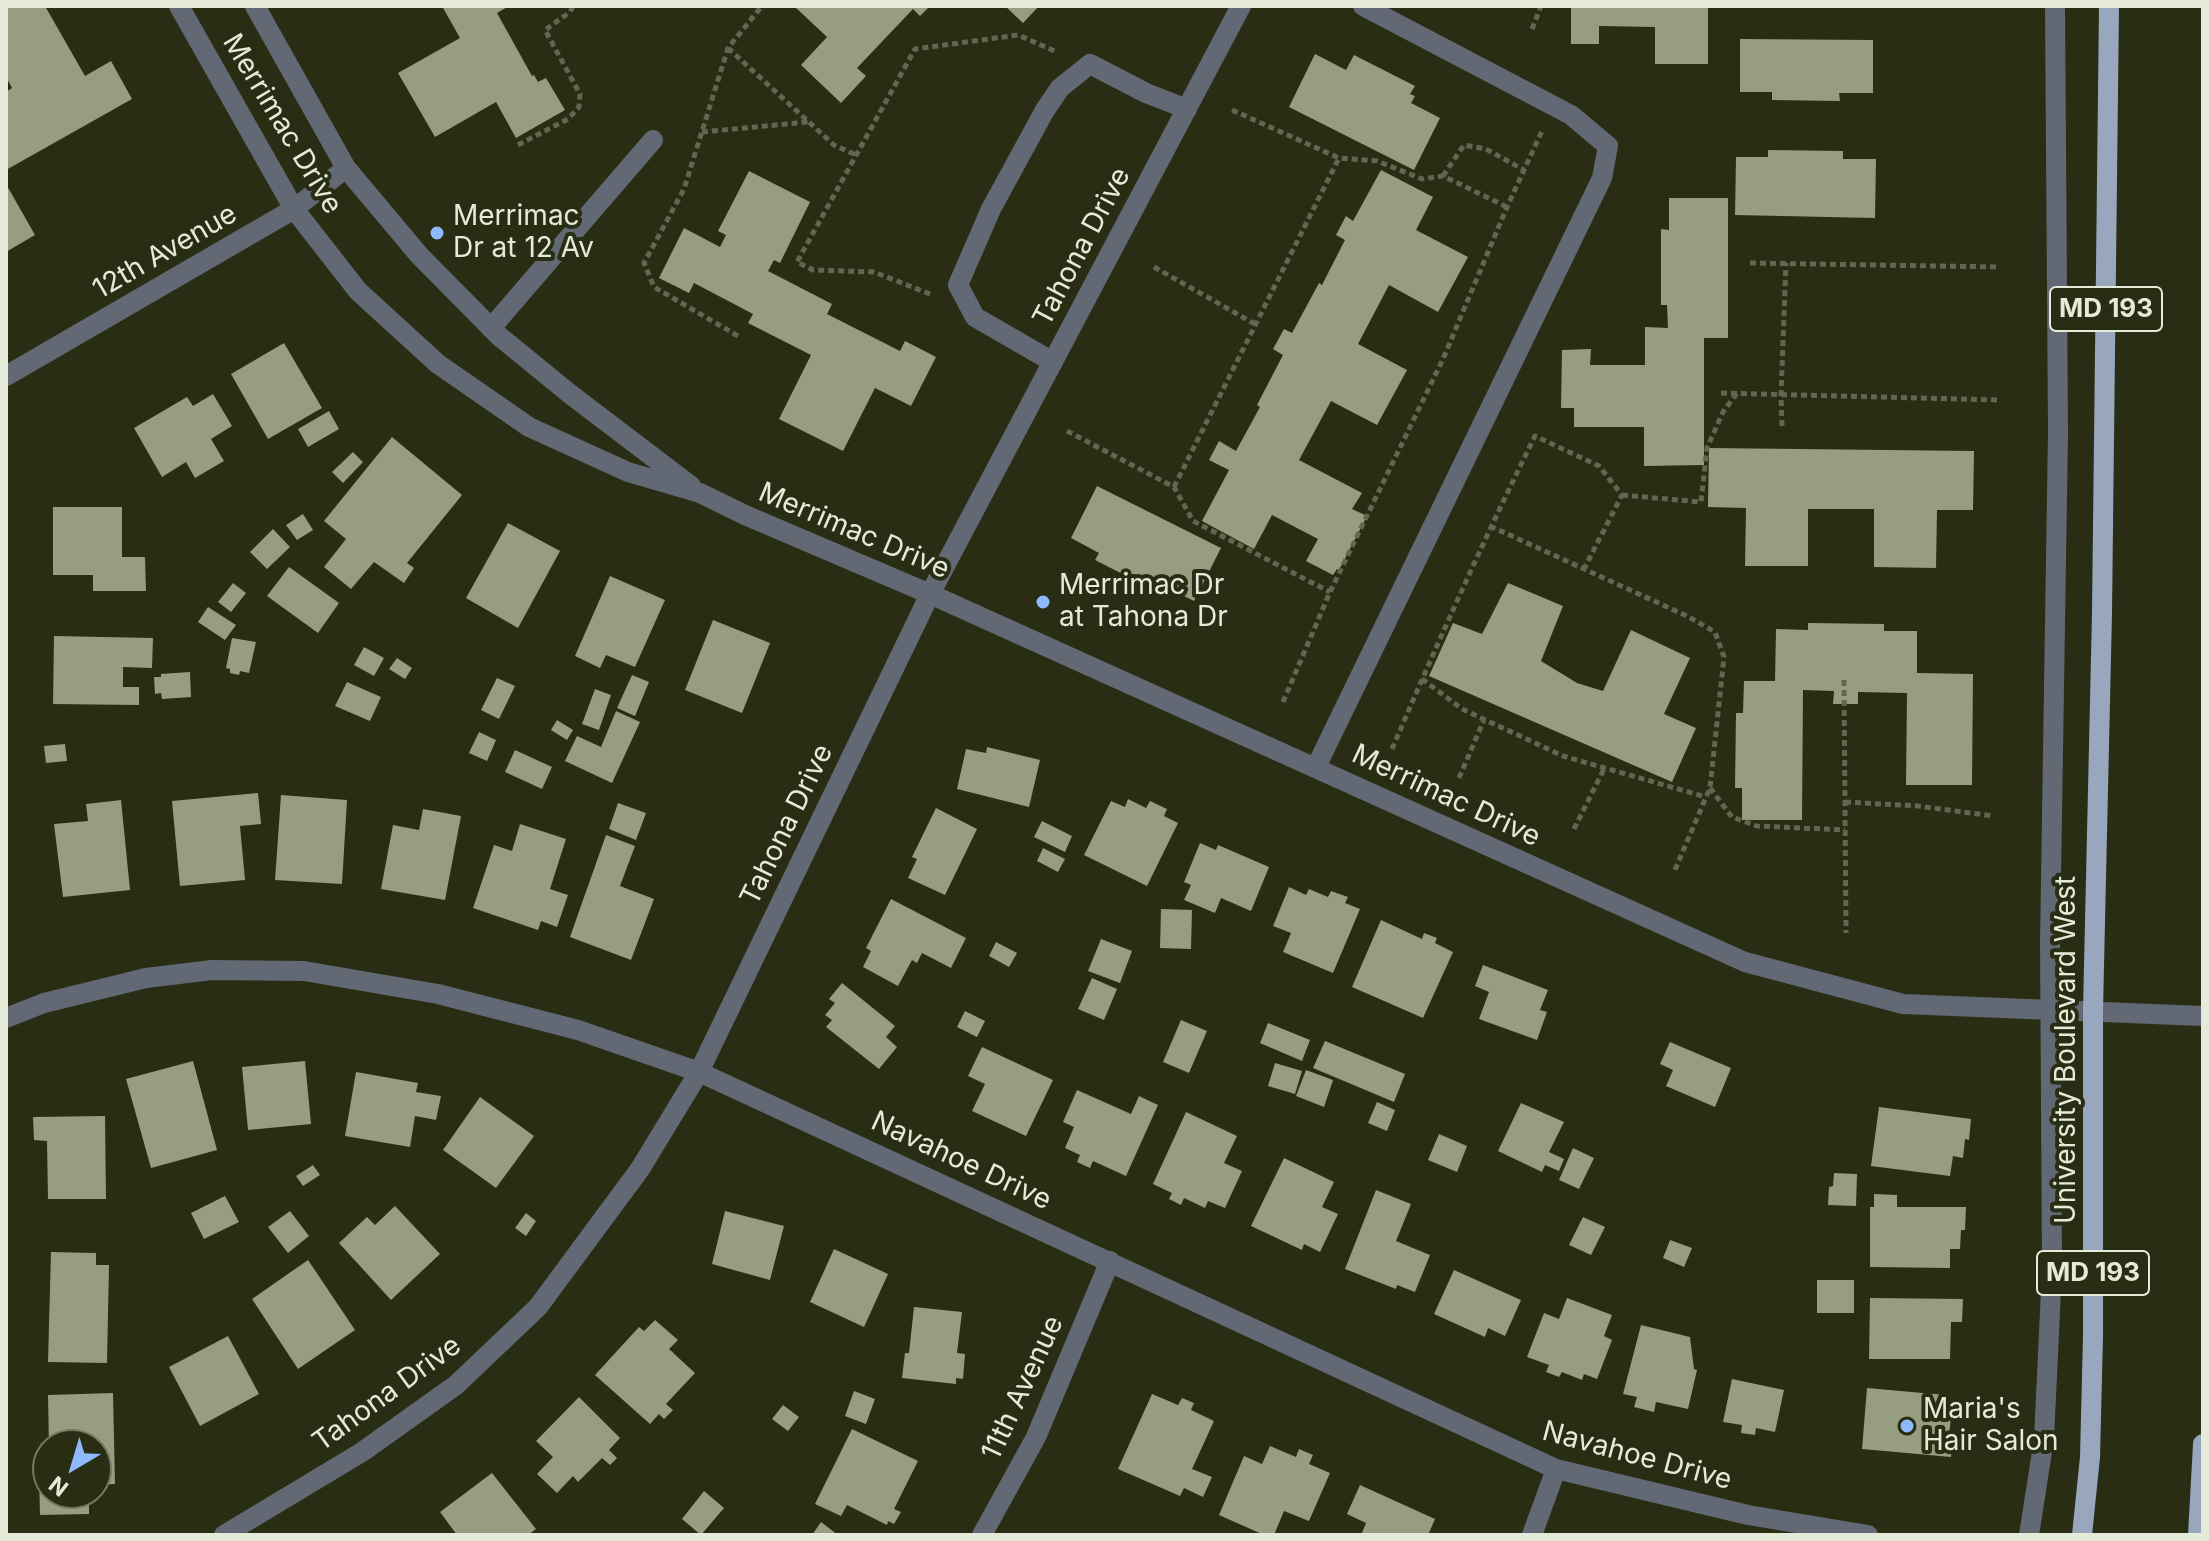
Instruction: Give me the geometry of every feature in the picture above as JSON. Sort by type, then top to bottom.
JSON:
[{"type":"main road","name":"University Boulevard West","points":[[2082,1535],[2090,1457],[2092,1351],[2093,1010],[2102,613],[2109,6]]},
{"type":"main road","points":[[2198,1535],[2203,1444]]},
{"type":"street","name":"Merrimac Drive","points":[[179,6],[294,209],[358,291],[438,364],[529,427],[628,472],[700,493],[930,594],[1745,962],[1903,1004],[2203,1016]]},
{"type":"street","name":"Merrimac Drive","points":[[255,6],[346,168],[419,255],[491,328],[570,394],[700,493]]},
{"type":"street","name":"Tahona Drive","points":[[224,1535],[362,1452],[456,1385],[538,1307],[640,1169],[699,1072],[930,594],[1241,6]]},
{"type":"street","points":[[1316,767],[1602,178],[1608,146],[1571,115],[1363,6]]},
{"type":"street","points":[[2029,1535],[2044,1439],[2051,1285],[2050,1010],[2058,432],[2055,6]]},
{"type":"street","points":[[1053,362],[975,317],[958,285],[991,209],[1060,88],[1090,64],[1146,93],[1187,109]]},
{"type":"street","points":[[491,328],[653,140]]},
{"type":"street","name":"12th Avenue","points":[[6,376],[294,209],[346,168]]},
{"type":"street","name":"Navahoe Drive","points":[[6,1018],[44,1003],[146,978],[212,970],[304,971],[438,994],[578,1030],[699,1072],[1556,1469],[1748,1515],[1868,1535]]},
{"type":"street","name":"11th Avenue","points":[[982,1535],[1036,1437],[1110,1261]]},
{"type":"street","points":[[1532,1535],[1556,1469]]},
{"type":"path","points":[[518,145],[568,119],[579,107],[580,94],[545,30],[570,12],[573,6]]},
{"type":"path","points":[[738,336],[654,287],[644,263],[684,189],[728,48],[762,6]]},
{"type":"path","points":[[1532,29],[1541,6]]},
{"type":"path","points":[[935,306],[930,293],[874,272],[813,270],[797,262],[915,49],[1018,35],[1058,53]]},
{"type":"path","points":[[728,48],[834,145],[856,155]]},
{"type":"path","points":[[1283,702],[1330,592],[1443,359],[1553,105]]},
{"type":"path","points":[[1232,110],[1339,158],[1377,161],[1422,179],[1443,176],[1507,207]]},
{"type":"path","points":[[702,132],[809,122]]},
{"type":"path","points":[[1443,176],[1464,145],[1486,149],[1524,170]]},
{"type":"path","points":[[1174,487],[1339,158]]},
{"type":"path","points":[[1750,263],[2000,267]]},
{"type":"path","points":[[1782,426],[1786,263]]},
{"type":"path","points":[[1154,267],[1255,324]]},
{"type":"path","points":[[1721,393],[1997,400]]},
{"type":"path","points":[[1392,749],[1490,526],[1535,436],[1599,466],[1622,495],[1701,502],[1707,448],[1723,412],[1737,393]]},
{"type":"path","points":[[1067,431],[1174,487],[1193,521],[1330,592]]},
{"type":"path","points":[[1584,569],[1622,495]]},
{"type":"path","points":[[1490,526],[1687,616],[1715,632],[1724,657],[1710,788],[1674,872]]},
{"type":"path","points":[[1422,679],[1462,709],[1563,756],[1706,797]]},
{"type":"path","points":[[1844,680],[1846,933]]},
{"type":"path","points":[[1459,778],[1484,720]]},
{"type":"path","points":[[1574,829],[1605,767]]},
{"type":"path","points":[[1710,788],[1732,817],[1757,826],[1845,830]]},
{"type":"path","points":[[1845,802],[1918,806],[1993,816]]},
{"type":"building","points":[[6,6],[45,6],[85,76],[111,61],[132,99],[6,170],[6,92],[12,88],[6,77]]},
{"type":"building","points":[[442,6],[509,6],[497,13],[532,76],[538,82],[546,78],[565,110],[516,138],[496,102],[435,137],[398,73],[460,38]]},
{"type":"building","points":[[794,6],[930,6],[920,16],[913,9],[857,68],[866,76],[841,103],[801,65],[827,37]]},
{"type":"building","points":[[1005,6],[1039,6],[1023,23]]},
{"type":"building","points":[[1571,6],[1708,6],[1708,64],[1655,64],[1655,27],[1599,26],[1599,44],[1571,44]]},
{"type":"building","points":[[1740,39],[1873,40],[1873,93],[1839,93],[1840,101],[1772,100],[1772,92],[1740,92]]},
{"type":"building","points":[[1315,54],[1346,70],[1354,55],[1415,86],[1410,94],[1415,96],[1411,103],[1440,118],[1414,170],[1289,107]]},
{"type":"building","points":[[1768,150],[1843,151],[1843,159],[1876,159],[1875,218],[1735,215],[1736,157],[1768,157]]},
{"type":"building","points":[[1381,170],[1433,197],[1416,230],[1468,257],[1438,312],[1389,285],[1358,344],[1407,370],[1377,425],[1331,401],[1299,460],[1362,493],[1352,509],[1367,516],[1339,570],[1333,575],[1306,561],[1318,539],[1272,515],[1254,549],[1202,521],[1229,470],[1209,460],[1219,441],[1236,451],[1283,355],[1273,349],[1284,329],[1292,333],[1319,283],[1322,285],[1345,240],[1336,235],[1346,216],[1353,221]]},
{"type":"building","points":[[749,171],[810,202],[780,263],[774,260],[768,271],[832,304],[827,314],[900,351],[905,341],[936,357],[911,406],[875,388],[843,451],[779,419],[811,355],[748,323],[753,314],[694,283],[689,293],[659,278],[684,228],[720,247],[726,235],[718,231]]},
{"type":"building","points":[[6,184],[35,235],[6,252]]},
{"type":"building","points":[[1669,198],[1728,198],[1728,338],[1704,338],[1704,465],[1644,466],[1644,427],[1574,427],[1574,408],[1561,408],[1562,350],[1591,349],[1590,365],[1645,365],[1645,327],[1668,328],[1667,305],[1661,305],[1661,229],[1669,230]]},
{"type":"building","points":[[284,343],[322,408],[268,439],[231,374]]},
{"type":"building","points":[[213,394],[232,426],[211,439],[224,461],[195,478],[186,462],[162,477],[134,428],[187,397],[193,406]]},
{"type":"building","points":[[329,411],[339,429],[308,447],[298,429]]},
{"type":"building","points":[[392,437],[462,495],[407,563],[414,568],[404,583],[374,562],[351,589],[324,567],[346,539],[324,521]]},
{"type":"building","points":[[1709,448],[1974,451],[1973,510],[1937,510],[1936,568],[1874,567],[1874,509],[1808,509],[1808,566],[1745,566],[1746,508],[1708,507]]},
{"type":"building","points":[[353,452],[363,462],[343,483],[332,472]]},
{"type":"building","points":[[1097,486],[1221,548],[1194,601],[1166,587],[1162,594],[1095,560],[1099,553],[1071,538]]},
{"type":"building","points":[[53,507],[122,507],[122,557],[145,557],[146,591],[93,591],[93,575],[53,575]]},
{"type":"building","points":[[303,514],[313,530],[297,540],[286,525]]},
{"type":"building","points":[[508,523],[560,551],[518,628],[466,598]]},
{"type":"building","points":[[273,529],[290,547],[267,569],[250,552]]},
{"type":"building","points":[[289,567],[339,603],[318,633],[267,596]]},
{"type":"building","points":[[610,576],[665,600],[635,667],[606,655],[600,668],[575,656]]},
{"type":"building","points":[[233,583],[246,593],[231,612],[218,602]]},
{"type":"building","points":[[1508,583],[1563,606],[1541,661],[1577,683],[1603,691],[1631,630],[1690,658],[1664,714],[1696,728],[1672,782],[1429,676],[1453,623],[1482,634]]},
{"type":"building","points":[[208,607],[236,625],[225,640],[198,622]]},
{"type":"building","points":[[713,620],[770,643],[742,713],[685,690]]},
{"type":"building","points":[[1808,623],[1884,624],[1884,631],[1917,631],[1917,673],[1973,674],[1972,785],[1906,785],[1907,693],[1858,692],[1858,704],[1833,704],[1834,691],[1803,690],[1802,820],[1742,820],[1742,788],[1735,788],[1736,713],[1743,713],[1744,681],[1775,681],[1776,629],[1808,630]]},
{"type":"building","points":[[54,636],[153,638],[152,668],[123,667],[123,687],[139,687],[139,705],[53,704]]},
{"type":"building","points":[[232,638],[256,642],[249,673],[240,671],[239,675],[230,673],[230,669],[226,668]]},
{"type":"building","points":[[364,647],[384,658],[374,676],[354,665]]},
{"type":"building","points":[[397,658],[412,668],[405,679],[389,669]]},
{"type":"building","points":[[190,672],[191,697],[162,699],[161,693],[155,694],[154,677]]},
{"type":"building","points":[[632,675],[649,682],[635,716],[617,708]]},
{"type":"building","points":[[497,678],[515,686],[499,719],[481,710]]},
{"type":"building","points":[[347,682],[381,697],[370,721],[335,706]]},
{"type":"building","points":[[595,689],[611,695],[599,730],[582,724]]},
{"type":"building","points":[[616,711],[640,722],[612,783],[565,761],[577,736],[601,747]]},
{"type":"building","points":[[557,720],[573,730],[567,740],[551,730]]},
{"type":"building","points":[[479,732],[496,740],[487,761],[469,753]]},
{"type":"building","points":[[65,744],[67,761],[46,763],[44,746]]},
{"type":"building","points":[[987,747],[1040,760],[1029,807],[957,789],[966,749],[986,753]]},
{"type":"building","points":[[515,750],[552,767],[542,789],[505,772]]},
{"type":"building","points":[[258,793],[261,824],[240,826],[245,880],[180,886],[172,801]]},
{"type":"building","points":[[281,795],[347,800],[342,884],[275,880]]},
{"type":"building","points":[[1128,799],[1146,808],[1150,801],[1167,809],[1164,816],[1178,823],[1147,886],[1084,855],[1111,801],[1125,807]]},
{"type":"building","points":[[121,800],[130,890],[63,897],[54,824],[88,821],[86,804]]},
{"type":"building","points":[[618,803],[646,813],[636,840],[609,829]]},
{"type":"building","points":[[936,808],[977,829],[945,895],[908,878],[917,859],[912,857]]},
{"type":"building","points":[[423,809],[461,816],[445,900],[381,889],[393,825],[419,830]]},
{"type":"building","points":[[1042,821],[1072,836],[1065,852],[1034,837]]},
{"type":"building","points":[[520,824],[566,839],[550,889],[568,895],[557,927],[541,921],[538,930],[473,908],[494,845],[512,851]]},
{"type":"building","points":[[606,835],[635,846],[620,886],[654,899],[631,960],[570,937]]},
{"type":"building","points":[[1200,843],[1216,850],[1218,845],[1269,867],[1251,911],[1221,898],[1215,913],[1184,900],[1191,885],[1184,882]]},
{"type":"building","points":[[1043,848],[1065,859],[1058,872],[1037,861]]},
{"type":"building","points":[[1289,887],[1306,895],[1309,889],[1328,897],[1331,891],[1348,897],[1345,903],[1360,909],[1333,973],[1283,952],[1291,933],[1273,926]]},
{"type":"building","points":[[891,899],[966,938],[951,968],[922,953],[917,963],[912,960],[898,986],[863,967],[871,951],[866,948]]},
{"type":"building","points":[[1161,909],[1192,910],[1191,949],[1160,948]]},
{"type":"building","points":[[1381,920],[1422,939],[1424,933],[1437,938],[1435,943],[1453,952],[1423,1018],[1352,987]]},
{"type":"building","points":[[1101,939],[1132,951],[1120,983],[1088,971]]},
{"type":"building","points":[[996,942],[1017,953],[1009,967],[989,956]]},
{"type":"building","points":[[1483,965],[1548,990],[1540,1010],[1547,1012],[1537,1040],[1479,1019],[1489,992],[1475,986]]},
{"type":"building","points":[[1092,978],[1117,989],[1104,1020],[1078,1009]]},
{"type":"building","points":[[842,983],[895,1026],[886,1037],[897,1047],[879,1069],[826,1027],[832,1020],[825,1015],[835,1003],[829,999]]},
{"type":"building","points":[[965,1011],[985,1021],[977,1037],[957,1027]]},
{"type":"building","points":[[1181,1020],[1207,1031],[1189,1073],[1163,1062]]},
{"type":"building","points":[[1268,1023],[1310,1040],[1302,1061],[1260,1043]]},
{"type":"building","points":[[1325,1041],[1405,1074],[1394,1102],[1313,1068]]},
{"type":"building","points":[[1670,1042],[1731,1068],[1715,1107],[1666,1086],[1673,1070],[1660,1064]]},
{"type":"building","points":[[982,1047],[1053,1080],[1026,1136],[972,1111],[985,1084],[968,1076]]},
{"type":"building","points":[[193,1061],[217,1150],[151,1168],[126,1079]]},
{"type":"building","points":[[305,1061],[311,1124],[248,1130],[242,1067]]},
{"type":"building","points":[[1275,1063],[1302,1071],[1295,1094],[1268,1086]]},
{"type":"building","points":[[1306,1070],[1333,1080],[1324,1107],[1296,1096]]},
{"type":"building","points":[[356,1072],[418,1083],[416,1092],[441,1096],[436,1120],[415,1116],[410,1147],[345,1136]]},
{"type":"building","points":[[1077,1090],[1131,1114],[1139,1096],[1158,1105],[1126,1176],[1093,1161],[1090,1168],[1077,1162],[1080,1155],[1065,1148],[1074,1127],[1063,1122]]},
{"type":"building","points":[[480,1097],[534,1136],[496,1188],[443,1150]]},
{"type":"building","points":[[1377,1102],[1395,1110],[1387,1131],[1368,1123]]},
{"type":"building","points":[[1521,1103],[1564,1122],[1549,1152],[1564,1159],[1559,1171],[1545,1165],[1542,1172],[1498,1151]]},
{"type":"building","points":[[1879,1107],[1971,1119],[1963,1158],[1953,1156],[1950,1176],[1871,1166]]},
{"type":"building","points":[[1186,1112],[1237,1136],[1224,1163],[1242,1171],[1225,1208],[1208,1201],[1205,1208],[1184,1198],[1181,1205],[1169,1199],[1172,1193],[1153,1184]]},
{"type":"building","points":[[105,1116],[106,1199],[48,1199],[47,1141],[34,1140],[33,1117]]},
{"type":"building","points":[[1439,1134],[1467,1146],[1457,1172],[1428,1160]]},
{"type":"building","points":[[1573,1148],[1594,1158],[1579,1189],[1559,1180]]},
{"type":"building","points":[[1284,1158],[1334,1182],[1322,1207],[1338,1214],[1320,1252],[1304,1244],[1302,1250],[1251,1226]]},
{"type":"building","points":[[313,1165],[320,1175],[303,1186],[296,1176]]},
{"type":"building","points":[[1834,1173],[1857,1174],[1856,1206],[1828,1205]]},
{"type":"building","points":[[1376,1190],[1411,1204],[1396,1241],[1430,1255],[1415,1292],[1397,1285],[1396,1289],[1345,1269]]},
{"type":"building","points":[[1874,1194],[1897,1195],[1897,1207],[1966,1207],[1965,1230],[1961,1230],[1960,1249],[1950,1249],[1950,1268],[1870,1267],[1870,1207],[1874,1207]]},
{"type":"building","points":[[225,1196],[239,1222],[204,1239],[191,1213]]},
{"type":"building","points":[[395,1206],[440,1254],[391,1300],[339,1243],[367,1217],[375,1225]]},
{"type":"building","points":[[290,1211],[309,1236],[288,1253],[268,1227]]},
{"type":"building","points":[[725,1211],[784,1226],[770,1280],[712,1264]]},
{"type":"building","points":[[526,1213],[536,1221],[526,1236],[515,1228]]},
{"type":"building","points":[[1583,1217],[1605,1227],[1591,1255],[1569,1245]]},
{"type":"building","points":[[1670,1240],[1692,1248],[1684,1267],[1663,1258]]},
{"type":"building","points":[[834,1249],[888,1274],[864,1327],[810,1302]]},
{"type":"building","points":[[51,1252],[96,1253],[96,1265],[109,1265],[107,1363],[48,1362]]},
{"type":"building","points":[[308,1260],[355,1330],[298,1369],[252,1299]]},
{"type":"building","points":[[1454,1270],[1521,1300],[1505,1336],[1488,1328],[1485,1337],[1434,1314]]},
{"type":"building","points":[[1817,1280],[1854,1280],[1854,1313],[1817,1313]]},
{"type":"building","points":[[1567,1298],[1612,1315],[1604,1336],[1612,1340],[1597,1379],[1584,1374],[1582,1380],[1562,1372],[1559,1377],[1546,1372],[1549,1365],[1527,1357],[1544,1313],[1559,1319]]},
{"type":"building","points":[[1870,1298],[1963,1299],[1962,1322],[1951,1322],[1950,1359],[1869,1359]]},
{"type":"building","points":[[914,1307],[962,1312],[957,1353],[965,1354],[963,1379],[956,1378],[956,1384],[902,1378],[905,1353],[909,1353]]},
{"type":"building","points":[[655,1320],[678,1340],[669,1349],[695,1373],[666,1404],[673,1410],[664,1419],[659,1414],[650,1424],[595,1375],[639,1327],[644,1331]]},
{"type":"building","points":[[1641,1325],[1690,1337],[1694,1369],[1697,1370],[1688,1409],[1656,1402],[1654,1412],[1634,1407],[1637,1397],[1623,1394]]},
{"type":"building","points":[[228,1336],[259,1394],[200,1426],[169,1367]]},
{"type":"building","points":[[1732,1379],[1784,1390],[1775,1432],[1756,1428],[1755,1435],[1741,1433],[1742,1425],[1723,1422]]},
{"type":"building","name":"Maria's Hair Salon","points":[[1867,1388],[1945,1395],[1943,1418],[1951,1418],[1951,1457],[1862,1449]]},
{"type":"building","points":[[854,1391],[875,1399],[866,1424],[845,1416]]},
{"type":"building","points":[[113,1393],[115,1484],[112,1484],[112,1429],[49,1429],[48,1395]]},
{"type":"building","points":[[1152,1394],[1178,1405],[1182,1398],[1194,1403],[1191,1410],[1214,1421],[1192,1469],[1212,1477],[1203,1497],[1184,1488],[1180,1496],[1118,1469]]},
{"type":"building","points":[[579,1397],[620,1438],[609,1450],[617,1458],[610,1465],[602,1458],[578,1482],[573,1476],[557,1493],[537,1474],[553,1457],[536,1441]]},
{"type":"building","points":[[783,1405],[799,1417],[788,1431],[772,1419]]},
{"type":"building","points":[[852,1429],[918,1461],[894,1509],[901,1512],[894,1524],[888,1521],[887,1525],[847,1505],[841,1516],[815,1504]]},
{"type":"building","points":[[1270,1446],[1296,1457],[1299,1449],[1313,1455],[1309,1464],[1330,1473],[1309,1521],[1284,1511],[1274,1535],[1264,1535],[1219,1515],[1244,1456],[1262,1464]]},
{"type":"building","points":[[492,1473],[536,1529],[528,1535],[457,1535],[440,1512]]},
{"type":"building","points":[[1360,1485],[1435,1519],[1428,1535],[1361,1535],[1366,1523],[1347,1514]]},
{"type":"building","points":[[704,1491],[724,1508],[701,1535],[682,1519]]},
{"type":"building","points":[[40,1509],[89,1509],[89,1514],[40,1515]]},
{"type":"building","points":[[821,1522],[838,1535],[812,1535]]},
{"type":"place","name":"Merrimac Dr at 12 Av","points":[[437,233]]},
{"type":"place","name":"Merrimac Dr at Tahona Dr","points":[[1043,602]]},
{"type":"place","name":"Maria's Hair Salon","points":[[1907,1426]]}]
